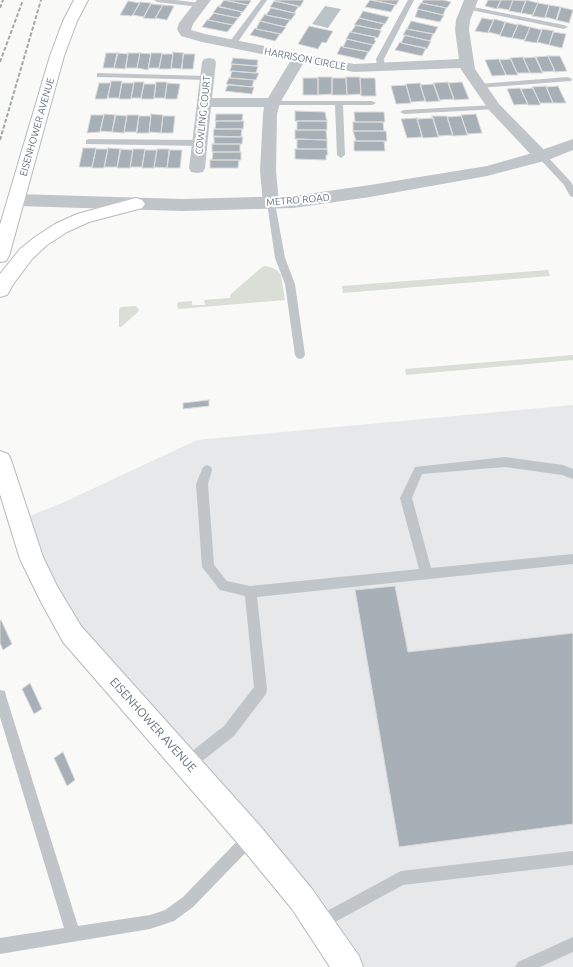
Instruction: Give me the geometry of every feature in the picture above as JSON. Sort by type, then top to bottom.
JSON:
[{"type":"main road","name":"EISENHOWER AVENUE","points":[[0,256],[57,56],[70,21],[81,0]]},
{"type":"main road","points":[[0,290],[7,278],[26,254],[41,240],[61,228],[83,218],[136,204]]},
{"type":"main road","name":"EISENHOWER AVENUE","points":[[0,460],[32,559],[49,594],[72,634],[251,837],[302,899],[348,967]]},
{"type":"street","name":"HARRISON CIRCLE","points":[[202,3],[186,23],[184,29],[186,33],[232,44],[354,68],[466,63]]},
{"type":"street","points":[[469,4],[463,20],[462,30],[466,63],[479,86],[494,107],[542,156]]},
{"type":"street","points":[[271,203],[268,170],[270,114],[273,103],[300,58]]},
{"type":"street","name":"COWLING COURT","points":[[197,168],[209,62]]},
{"type":"street","points":[[205,102],[273,103]]},
{"type":"street","name":"METRO ROAD","points":[[17,200],[183,205],[271,203],[330,198],[487,171],[542,156],[573,144]]},
{"type":"lane","points":[[156,0],[202,3]]},
{"type":"lane","points":[[232,44],[264,0]]},
{"type":"lane","points":[[380,68],[380,59],[410,0]]},
{"type":"lane","points":[[469,4],[564,27]]},
{"type":"lane","points":[[100,75],[207,78]]},
{"type":"lane","points":[[479,86],[568,79]]},
{"type":"lane","points":[[273,103],[372,103]]},
{"type":"lane","points":[[339,103],[341,155]]},
{"type":"lane","points":[[404,112],[494,107]]},
{"type":"lane","points":[[89,142],[200,143]]},
{"type":"lane","points":[[542,156],[568,184],[573,194]]},
{"type":"lane","points":[[271,203],[280,258],[290,284],[300,356]]},
{"type":"lane","points":[[426,573],[406,498],[419,470],[505,462],[563,470],[573,474]]},
{"type":"lane","points":[[207,470],[202,484],[208,567],[224,586],[250,592],[573,559]]},
{"type":"lane","points":[[187,764],[229,731],[261,689],[250,592]]},
{"type":"lane","points":[[0,696],[73,934]]},
{"type":"lane","points":[[0,946],[150,922],[169,916],[188,902],[251,837]]},
{"type":"lane","points":[[319,923],[401,878],[573,858]]},
{"type":"lane","points":[[527,966],[573,944]]},
{"type":"shaded area","points":[[325,6],[341,9],[328,28],[312,24]]},
{"type":"shaded area","points":[[265,266],[273,268],[281,275],[285,300],[178,309],[177,304],[179,302],[192,301],[192,305],[205,305],[204,300],[230,298],[231,294]]},
{"type":"shaded area","points":[[548,270],[550,276],[343,293],[342,286]]},
{"type":"shaded area","points":[[135,306],[139,309],[138,312],[121,327],[119,327],[119,309],[121,307]]},
{"type":"shaded area","points":[[573,355],[573,360],[406,375],[405,369]]},
{"type":"shaded area","points":[[573,405],[573,967],[347,967],[72,634],[19,520],[62,503],[197,440]]},
{"type":"building","points":[[224,0],[250,0],[251,1],[248,5]]},
{"type":"building","points":[[224,0],[248,5],[243,12],[219,7]]},
{"type":"building","points":[[304,0],[300,7],[275,1]]},
{"type":"building","points":[[370,0],[395,5],[391,12],[365,7]]},
{"type":"building","points":[[371,0],[399,0],[396,5]]},
{"type":"building","points":[[423,0],[443,0],[451,2],[447,8],[422,3]]},
{"type":"building","points":[[488,0],[501,0],[497,9],[485,6]]},
{"type":"building","points":[[501,0],[513,0],[509,10],[497,8]]},
{"type":"building","points":[[513,0],[526,1],[521,13],[509,11]]},
{"type":"building","points":[[526,0],[538,3],[533,15],[521,13]]},
{"type":"building","points":[[128,1],[140,3],[132,16],[120,15]]},
{"type":"building","points":[[274,1],[299,6],[294,13],[270,7]]},
{"type":"building","points":[[140,2],[151,3],[144,17],[133,15]]},
{"type":"building","points":[[421,3],[446,8],[443,15],[417,9]]},
{"type":"building","points":[[538,3],[549,5],[545,18],[532,16]]},
{"type":"building","points":[[151,4],[163,5],[155,19],[143,18]]},
{"type":"building","points":[[163,5],[174,6],[167,20],[155,18]]},
{"type":"building","points":[[549,5],[561,7],[557,20],[545,17]]},
{"type":"building","points":[[218,6],[242,12],[240,14],[242,14],[238,18],[213,13]]},
{"type":"building","points":[[560,7],[573,10],[569,23],[556,20]]},
{"type":"building","points":[[271,8],[296,13],[291,20],[266,15]]},
{"type":"building","points":[[418,9],[444,15],[440,22],[415,17]]},
{"type":"building","points":[[363,11],[389,17],[385,24],[359,18]]},
{"type":"building","points":[[214,13],[238,18],[233,25],[208,20]]},
{"type":"building","points":[[265,14],[290,20],[285,27],[260,21]]},
{"type":"building","points":[[359,18],[384,24],[380,30],[354,25]]},
{"type":"building","points":[[482,18],[494,20],[488,33],[475,31]]},
{"type":"building","points":[[494,19],[506,22],[500,35],[488,32]]},
{"type":"building","points":[[207,20],[233,25],[227,32],[202,27]]},
{"type":"building","points":[[260,21],[286,27],[281,34],[256,29]]},
{"type":"building","points":[[411,21],[438,27],[434,34],[407,29]]},
{"type":"building","points":[[505,22],[518,25],[512,38],[500,36]]},
{"type":"building","points":[[518,24],[530,27],[525,40],[512,38]]},
{"type":"building","points":[[356,25],[381,31],[378,38],[351,32]]},
{"type":"building","points":[[309,26],[333,31],[326,43],[322,42],[318,49],[298,44]]},
{"type":"building","points":[[530,27],[542,30],[537,43],[524,41]]},
{"type":"building","points":[[255,28],[280,34],[275,41],[250,35]]},
{"type":"building","points":[[407,28],[433,34],[430,41],[403,35]]},
{"type":"building","points":[[542,29],[554,31],[549,45],[537,42]]},
{"type":"building","points":[[350,32],[376,37],[374,40],[376,41],[373,45],[346,39]]},
{"type":"building","points":[[553,32],[566,34],[562,48],[549,45]]},
{"type":"building","points":[[405,35],[431,41],[427,49],[401,43]]},
{"type":"building","points":[[347,39],[373,45],[369,52],[343,47]]},
{"type":"building","points":[[400,42],[426,48],[422,56],[395,50]]},
{"type":"building","points":[[341,46],[368,52],[364,60],[337,54]]},
{"type":"building","points":[[173,52],[184,53],[181,69],[171,68]]},
{"type":"building","points":[[106,53],[118,53],[114,68],[103,68]]},
{"type":"building","points":[[117,53],[128,54],[125,69],[114,68]]},
{"type":"building","points":[[128,53],[140,53],[137,68],[126,68]]},
{"type":"building","points":[[140,53],[151,54],[148,70],[137,68]]},
{"type":"building","points":[[151,53],[162,53],[159,68],[148,68]]},
{"type":"building","points":[[162,54],[173,54],[171,69],[159,69]]},
{"type":"building","points":[[183,54],[195,54],[193,69],[182,69]]},
{"type":"building","points":[[548,56],[555,71],[542,72],[535,57]]},
{"type":"building","points":[[548,56],[560,56],[567,71],[555,72]]},
{"type":"building","points":[[523,57],[530,73],[517,73],[510,58]]},
{"type":"building","points":[[536,57],[543,73],[530,73],[523,58]]},
{"type":"building","points":[[233,58],[258,60],[257,66],[231,64]]},
{"type":"building","points":[[499,59],[506,75],[492,76],[485,60]]},
{"type":"building","points":[[511,59],[518,75],[506,75],[499,60]]},
{"type":"building","points":[[232,64],[258,66],[256,73],[230,71]]},
{"type":"building","points":[[232,71],[259,73],[256,80],[230,78]]},
{"type":"building","points":[[318,77],[332,77],[332,94],[318,95]]},
{"type":"building","points":[[346,77],[360,77],[361,94],[347,95]]},
{"type":"building","points":[[229,78],[254,80],[252,87],[226,84]]},
{"type":"building","points":[[303,78],[318,78],[318,95],[303,95]]},
{"type":"building","points":[[332,78],[346,78],[347,95],[332,95]]},
{"type":"building","points":[[360,78],[375,78],[376,96],[361,96]]},
{"type":"building","points":[[111,81],[122,81],[119,98],[108,98]]},
{"type":"building","points":[[134,82],[144,82],[141,98],[131,98]]},
{"type":"building","points":[[156,82],[167,82],[165,98],[154,98]]},
{"type":"building","points":[[448,82],[454,99],[439,100],[433,83]]},
{"type":"building","points":[[462,82],[469,99],[454,100],[448,83]]},
{"type":"building","points":[[99,83],[111,83],[107,99],[95,99]]},
{"type":"building","points":[[122,83],[134,83],[131,99],[119,99]]},
{"type":"building","points":[[167,83],[180,84],[177,99],[165,99]]},
{"type":"building","points":[[420,83],[425,101],[411,102],[406,84]]},
{"type":"building","points":[[144,84],[156,84],[154,99],[141,99]]},
{"type":"building","points":[[434,84],[440,101],[426,102],[420,85]]},
{"type":"building","points":[[228,85],[254,87],[252,94],[225,91]]},
{"type":"building","points":[[406,85],[411,103],[396,104],[391,86]]},
{"type":"building","points":[[546,86],[553,103],[540,103],[532,87]]},
{"type":"building","points":[[558,86],[566,103],[553,103],[546,87]]},
{"type":"building","points":[[520,88],[528,104],[514,105],[507,89]]},
{"type":"building","points":[[533,88],[540,105],[528,105],[521,89]]},
{"type":"building","points":[[295,111],[325,112],[327,121],[295,121]]},
{"type":"building","points":[[354,112],[384,112],[385,122],[355,122]]},
{"type":"building","points":[[104,114],[116,115],[112,132],[100,131]]},
{"type":"building","points":[[151,114],[163,115],[161,133],[149,132]]},
{"type":"building","points":[[216,114],[243,114],[242,121],[215,121]]},
{"type":"building","points":[[476,114],[482,133],[467,134],[461,115]]},
{"type":"building","points":[[91,115],[104,115],[100,132],[87,133]]},
{"type":"building","points":[[115,115],[127,116],[124,133],[112,132]]},
{"type":"building","points":[[127,115],[139,115],[137,132],[124,132]]},
{"type":"building","points":[[139,116],[151,116],[149,133],[136,133]]},
{"type":"building","points":[[163,116],[175,116],[173,133],[161,133]]},
{"type":"building","points":[[432,116],[447,116],[453,135],[438,136]]},
{"type":"building","points":[[461,116],[468,135],[453,136],[447,117]]},
{"type":"building","points":[[417,118],[422,137],[407,138],[401,119]]},
{"type":"building","points":[[433,118],[439,137],[423,138],[417,119]]},
{"type":"building","points":[[216,121],[244,121],[243,129],[215,129]]},
{"type":"building","points":[[297,121],[327,121],[327,130],[297,130]]},
{"type":"building","points":[[353,122],[383,122],[384,131],[353,131]]},
{"type":"building","points":[[214,129],[242,129],[241,137],[213,137]]},
{"type":"building","points":[[295,130],[326,130],[327,140],[295,139]]},
{"type":"building","points":[[353,131],[386,131],[387,141],[356,141]]},
{"type":"building","points":[[214,136],[243,137],[242,144],[214,144]]},
{"type":"building","points":[[297,139],[327,140],[327,149],[297,149]]},
{"type":"building","points":[[354,141],[384,141],[385,151],[354,151]]},
{"type":"building","points":[[212,144],[240,144],[240,152],[212,152]]},
{"type":"building","points":[[83,148],[96,148],[92,167],[79,167]]},
{"type":"building","points":[[108,148],[121,149],[117,167],[104,167]]},
{"type":"building","points":[[96,149],[108,149],[104,168],[92,168]]},
{"type":"building","points":[[120,149],[133,150],[130,168],[117,168]]},
{"type":"building","points":[[133,149],[145,149],[142,167],[130,167]]},
{"type":"building","points":[[157,149],[170,149],[167,168],[154,167]]},
{"type":"building","points":[[295,149],[327,149],[328,155],[326,155],[326,160],[295,159]]},
{"type":"building","points":[[145,150],[157,150],[154,168],[142,168]]},
{"type":"building","points":[[169,150],[182,150],[180,168],[167,168]]},
{"type":"building","points":[[213,152],[241,152],[241,160],[212,160]]},
{"type":"building","points":[[210,160],[239,160],[238,168],[210,168]]},
{"type":"building","points":[[209,400],[209,406],[183,409],[183,403]]},
{"type":"building","points":[[395,586],[408,652],[573,633],[573,824],[399,847],[355,590]]},
{"type":"building","points":[[1,620],[12,644],[3,650],[0,643]]},
{"type":"building","points":[[30,683],[42,709],[34,714],[22,689]]},
{"type":"building","points":[[63,752],[75,780],[67,786],[54,758]]},
{"type":"railway","points":[[0,8],[3,0]]},
{"type":"railway","points":[[0,62],[23,0]]},
{"type":"railway","points":[[0,140],[41,0]]}]
